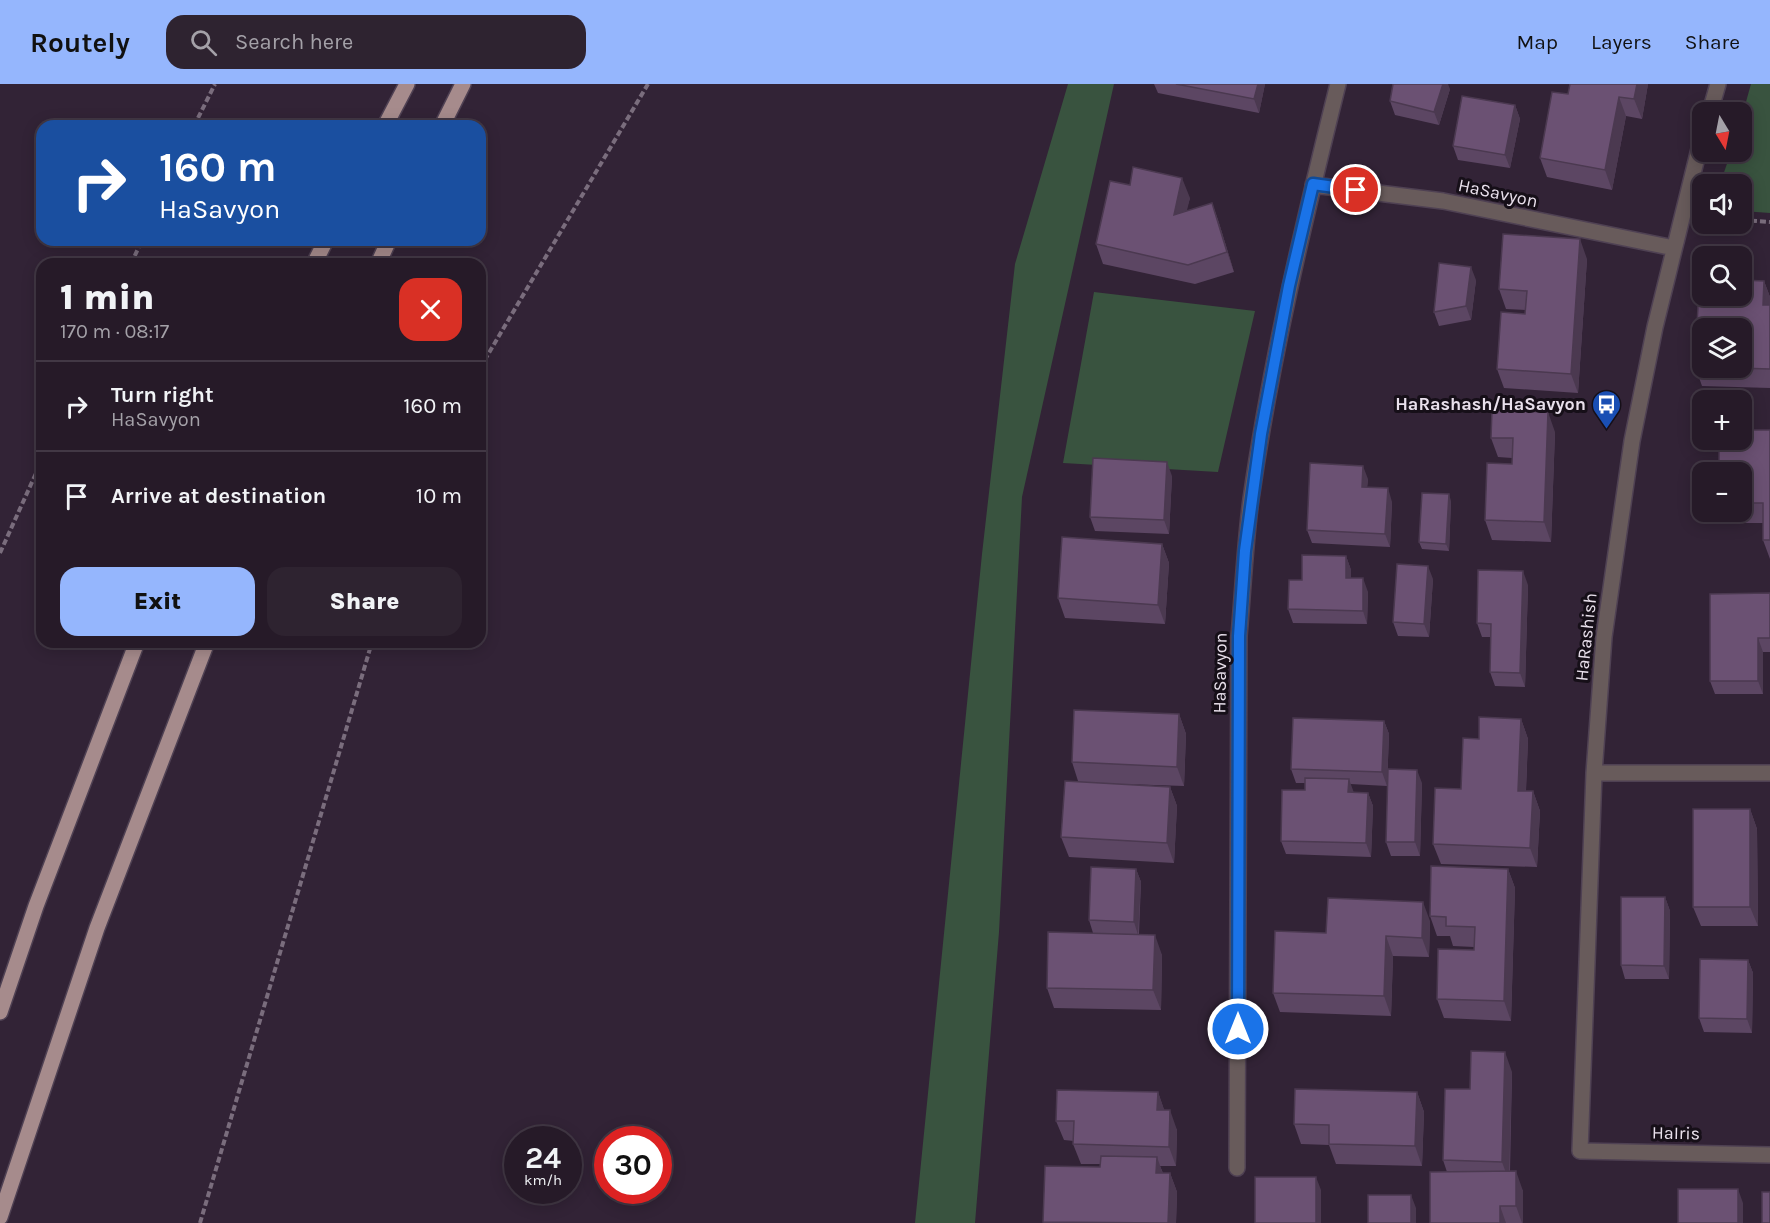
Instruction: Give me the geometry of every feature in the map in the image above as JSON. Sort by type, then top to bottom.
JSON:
[{"type":"main road","points":[[388,120],[407,84]]},
{"type":"main road","points":[[445,120],[463,84]]},
{"type":"main road","points":[[0,1012],[36,906],[135,648]]},
{"type":"main road","points":[[0,1216],[97,928],[205,648]]},
{"type":"street","name":"HaSavyon","points":[[1237,1168],[1239,636],[1245,551],[1261,434],[1289,286],[1338,84]]},
{"type":"street","points":[[1713,102],[1718,84]]},
{"type":"street","name":"HaRashish","points":[[1580,1151],[1594,773],[1604,637],[1632,441],[1655,327],[1696,162]]},
{"type":"street","name":"HaSavyon","points":[[1313,184],[1443,201],[1674,248]]},
{"type":"street","points":[[1594,773],[1770,773]]},
{"type":"street","name":"HaIris","points":[[1580,1151],[1770,1155]]},
{"type":"path","points":[[197,120],[215,84]]},
{"type":"path","points":[[486,358],[648,84]]},
{"type":"path","points":[[1752,221],[1770,222]]},
{"type":"path","points":[[0,553],[36,473]]},
{"type":"path","points":[[200,1223],[370,648]]},
{"type":"green space","points":[[1068,84],[1114,84],[1022,497],[999,932],[975,1223],[915,1223],[982,554],[1015,264]]},
{"type":"green space","points":[[1751,84],[1770,84],[1770,213],[1752,212],[1752,174],[1723,174],[1728,162],[1752,162],[1752,102],[1746,102]]},
{"type":"green space","points":[[1094,292],[1255,311],[1218,472],[1063,463]]},
{"type":"building","points":[[1176,84],[1258,84],[1254,99]]},
{"type":"building","points":[[1393,84],[1443,84],[1434,112],[1390,101]]},
{"type":"building","points":[[1570,84],[1637,84],[1634,99],[1619,97],[1605,170],[1540,158],[1552,92],[1568,94]]},
{"type":"building","points":[[1462,96],[1515,105],[1505,155],[1453,146]]},
{"type":"building","points":[[1133,167],[1182,178],[1174,215],[1212,203],[1227,252],[1188,265],[1096,244],[1110,181],[1130,185]]},
{"type":"building","points":[[1503,234],[1580,239],[1571,374],[1497,369],[1501,312],[1525,314],[1527,291],[1499,289]]},
{"type":"building","points":[[1439,263],[1471,267],[1466,306],[1434,312]]},
{"type":"building","points":[[1752,280],[1764,281],[1763,305],[1770,305],[1770,369],[1752,368],[1752,318],[1697,318],[1698,306],[1752,306]]},
{"type":"building","points":[[1492,410],[1548,412],[1544,522],[1485,520],[1487,463],[1512,464],[1513,438],[1491,438]]},
{"type":"building","points":[[1752,430],[1770,430],[1770,540],[1763,540],[1763,503],[1752,503],[1752,462],[1719,462],[1719,450],[1752,450]]},
{"type":"building","points":[[1093,458],[1167,462],[1164,520],[1090,517]]},
{"type":"building","points":[[1310,463],[1363,466],[1362,487],[1388,488],[1385,534],[1307,530]]},
{"type":"building","points":[[1422,493],[1449,494],[1446,544],[1419,542]]},
{"type":"building","points":[[1062,537],[1162,544],[1158,605],[1058,598]]},
{"type":"building","points":[[1302,555],[1346,556],[1346,578],[1363,578],[1363,611],[1288,609],[1289,580],[1302,580]]},
{"type":"building","points":[[1397,564],[1428,566],[1424,624],[1393,622]]},
{"type":"building","points":[[1478,570],[1523,571],[1520,673],[1490,672],[1491,624],[1477,623]]},
{"type":"building","points":[[1770,593],[1770,638],[1758,638],[1758,681],[1710,681],[1710,594]]},
{"type":"building","points":[[1074,710],[1179,714],[1177,767],[1072,762]]},
{"type":"building","points":[[1479,717],[1521,719],[1518,791],[1533,791],[1530,848],[1433,844],[1435,788],[1461,789],[1463,738],[1479,739]]},
{"type":"building","points":[[1293,718],[1384,721],[1382,772],[1291,769]]},
{"type":"building","points":[[1388,769],[1417,770],[1415,842],[1386,842]]},
{"type":"building","points":[[1305,778],[1349,779],[1348,792],[1368,793],[1366,843],[1281,841],[1282,790],[1305,790]]},
{"type":"building","points":[[1065,781],[1170,787],[1167,843],[1061,837]]},
{"type":"building","points":[[1693,809],[1750,809],[1750,907],[1693,907]]},
{"type":"building","points":[[1431,866],[1508,869],[1504,1001],[1437,999],[1438,949],[1474,950],[1475,927],[1446,926],[1446,917],[1430,916]]},
{"type":"building","points":[[1091,867],[1136,869],[1134,922],[1089,920]]},
{"type":"building","points":[[1621,897],[1665,897],[1664,966],[1621,965]]},
{"type":"building","points":[[1328,898],[1423,902],[1422,938],[1386,936],[1384,996],[1273,993],[1275,931],[1326,933]]},
{"type":"building","points":[[1048,932],[1155,935],[1153,990],[1047,988]]},
{"type":"building","points":[[1700,959],[1748,960],[1747,1019],[1699,1018]]},
{"type":"building","points":[[1471,1051],[1505,1052],[1502,1162],[1443,1160],[1445,1089],[1470,1089]]},
{"type":"building","points":[[1295,1089],[1417,1092],[1415,1146],[1329,1144],[1329,1125],[1294,1124]]},
{"type":"building","points":[[1057,1090],[1158,1092],[1157,1110],[1170,1110],[1169,1147],[1073,1144],[1074,1121],[1056,1121]]},
{"type":"building","points":[[1101,1156],[1157,1157],[1156,1173],[1170,1173],[1168,1223],[1043,1222],[1045,1166],[1100,1167]]},
{"type":"building","points":[[1516,1171],[1516,1206],[1500,1206],[1500,1223],[1430,1223],[1430,1172]]},
{"type":"building","points":[[1255,1177],[1316,1177],[1316,1223],[1255,1223]]},
{"type":"building","points":[[1678,1189],[1738,1189],[1738,1223],[1678,1223]]},
{"type":"building","points":[[1762,1192],[1770,1192],[1770,1223],[1762,1223]]},
{"type":"building","points":[[1368,1195],[1411,1195],[1411,1223],[1368,1223]]},
{"type":"place","name":"HaRashash/HaSavyon","points":[[1607,430]]},
{"type":"route","points":[[1238,1029],[1239,636],[1251,501],[1261,434],[1289,286],[1313,184],[1356,190]]}]
